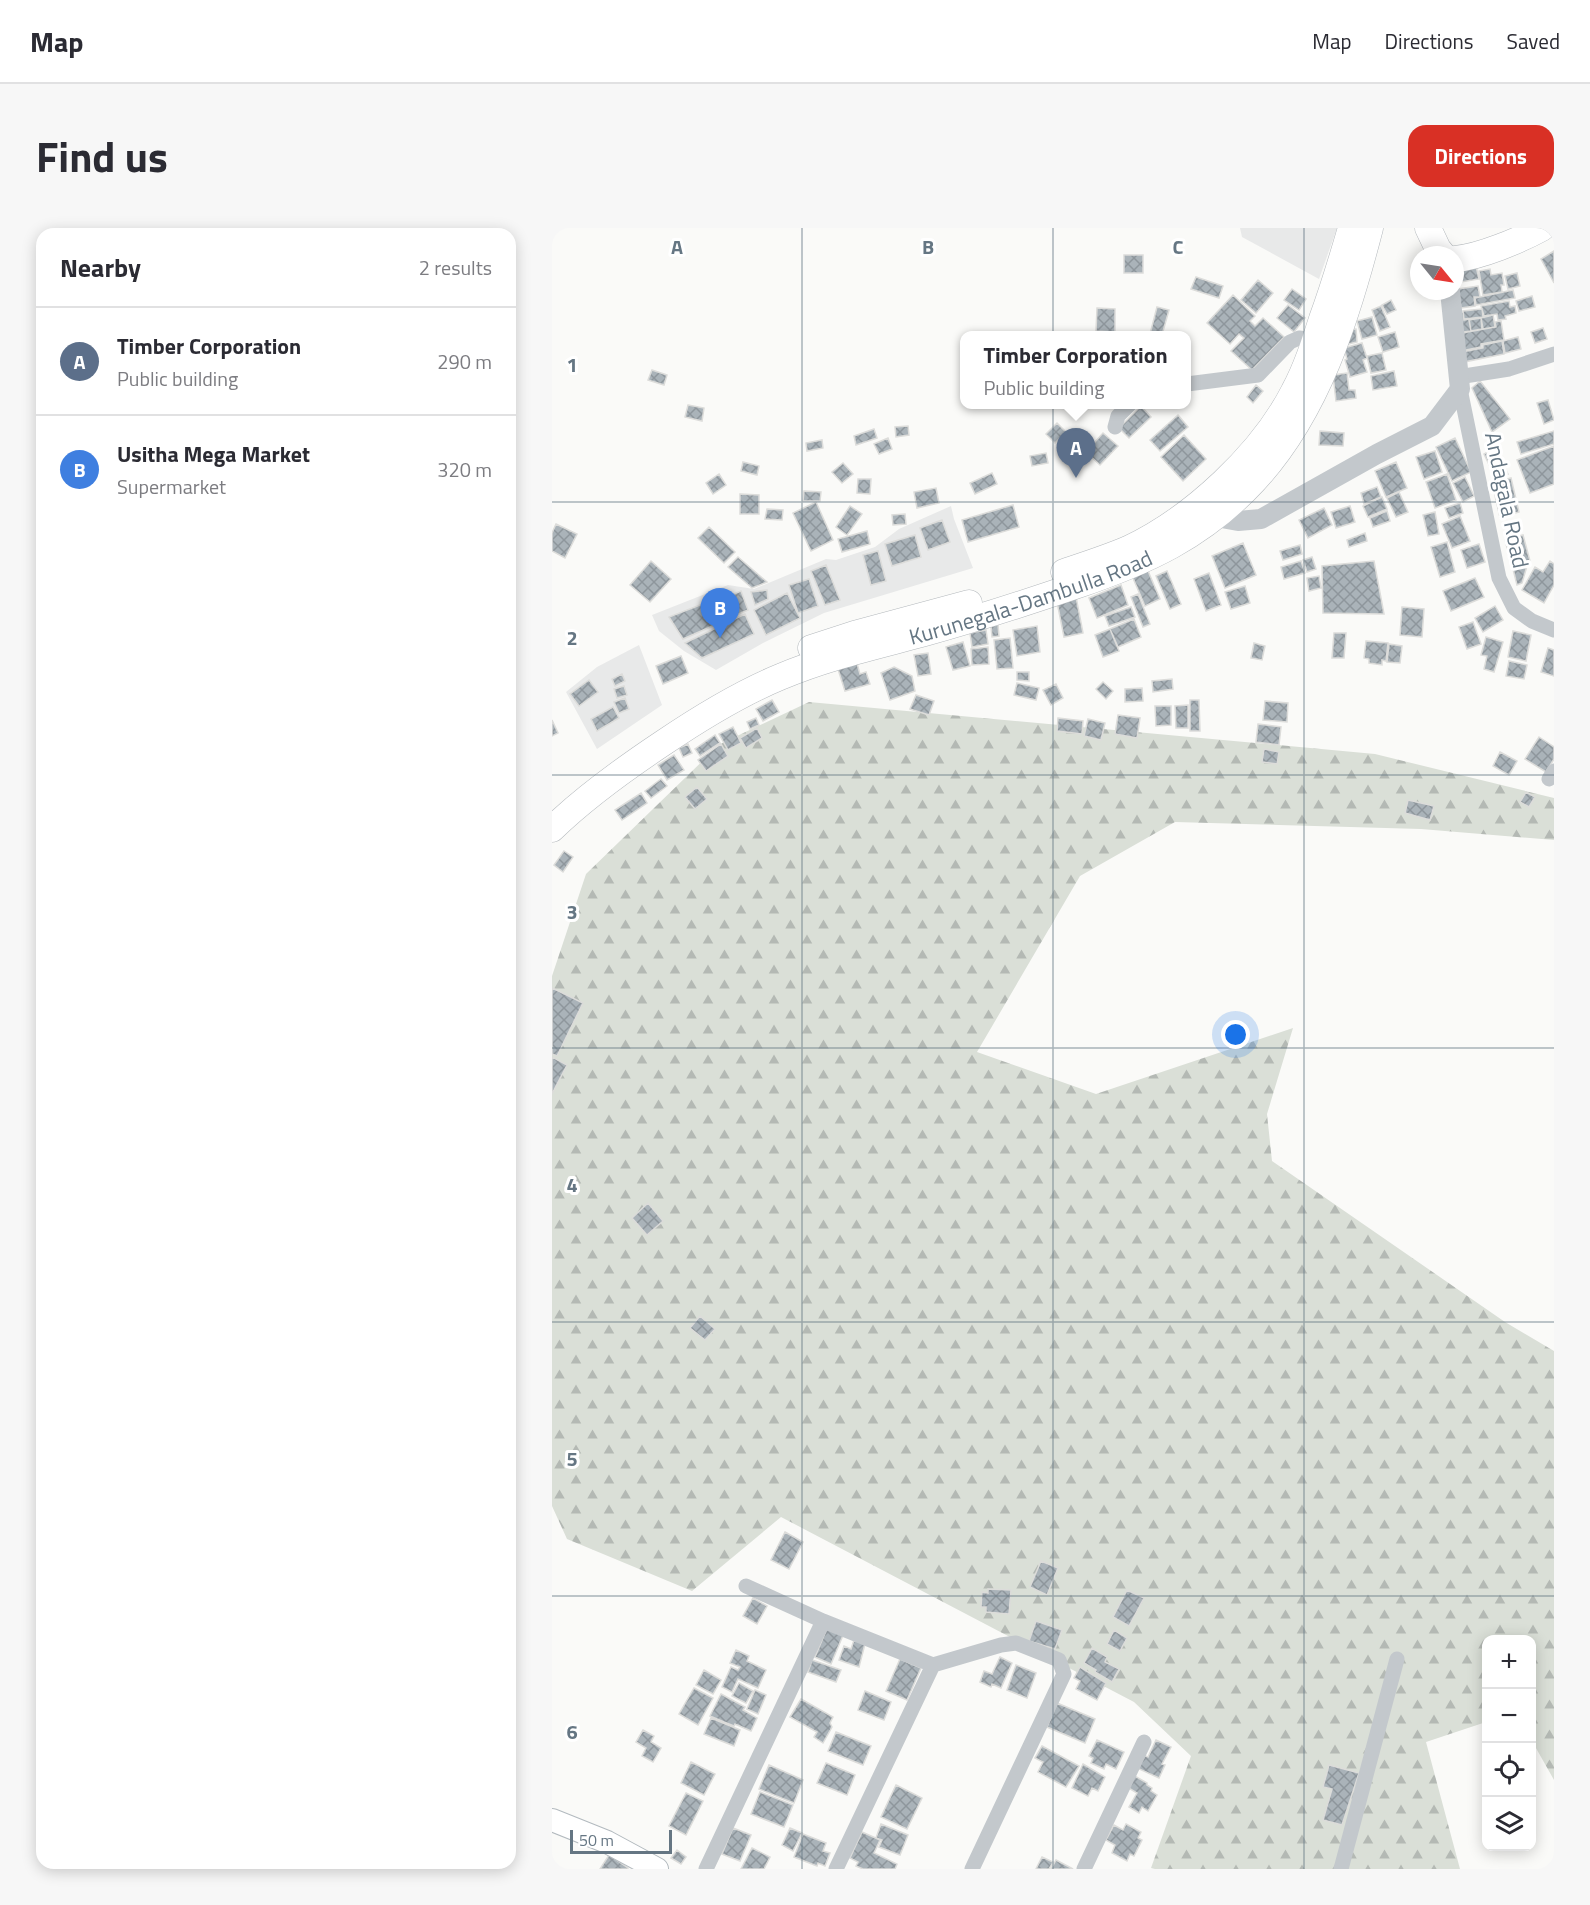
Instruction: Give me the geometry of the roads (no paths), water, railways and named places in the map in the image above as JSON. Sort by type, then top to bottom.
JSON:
[{"type":"main road","name":"Kurunegala-Dambulla Road","points":[[552,829],[606,782],[662,743],[739,697],[780,677],[866,649],[1027,603],[1108,576],[1159,554],[1198,531],[1221,485],[1260,442],[1281,414],[1294,391],[1316,340],[1351,228]]},
{"type":"main road","name":"Kurunegala-Dambulla Road","points":[[552,808],[597,771],[652,732],[706,697],[753,672],[782,659],[854,634],[969,603],[1061,574],[1128,549],[1172,523],[1207,510],[1255,480],[1288,436],[1306,407],[1337,334],[1370,228]]},
{"type":"main road","points":[[1428,228],[1436,246]]},
{"type":"main road","points":[[1464,258],[1496,248],[1542,228]]},
{"type":"main road","points":[[552,1820],[607,1842],[657,1869]]},
{"type":"street","points":[[1207,510],[1238,521],[1262,519],[1377,454],[1432,426],[1459,383],[1451,300]]},
{"type":"street","points":[[1191,383],[1258,375],[1290,342],[1299,338],[1316,340]]},
{"type":"street","points":[[1459,383],[1554,354]]},
{"type":"street","name":"Andagala Road","points":[[1459,383],[1499,578],[1514,608],[1532,621],[1554,630]]},
{"type":"street","points":[[1115,427],[1118,416],[1126,409]]},
{"type":"street","points":[[746,1586],[823,1621],[933,1665],[1001,1645],[1016,1643],[1059,1660],[1064,1674],[972,1869]]},
{"type":"street","points":[[706,1869],[823,1621]]},
{"type":"street","points":[[1341,1869],[1397,1659]]},
{"type":"street","points":[[836,1869],[933,1665]]},
{"type":"street","points":[[1084,1869],[1144,1742]]},
{"type":"place","name":"Timber Corporation","points":[[1076,478]]},
{"type":"place","name":"Usitha Mega Market","points":[[720,638]]}]
